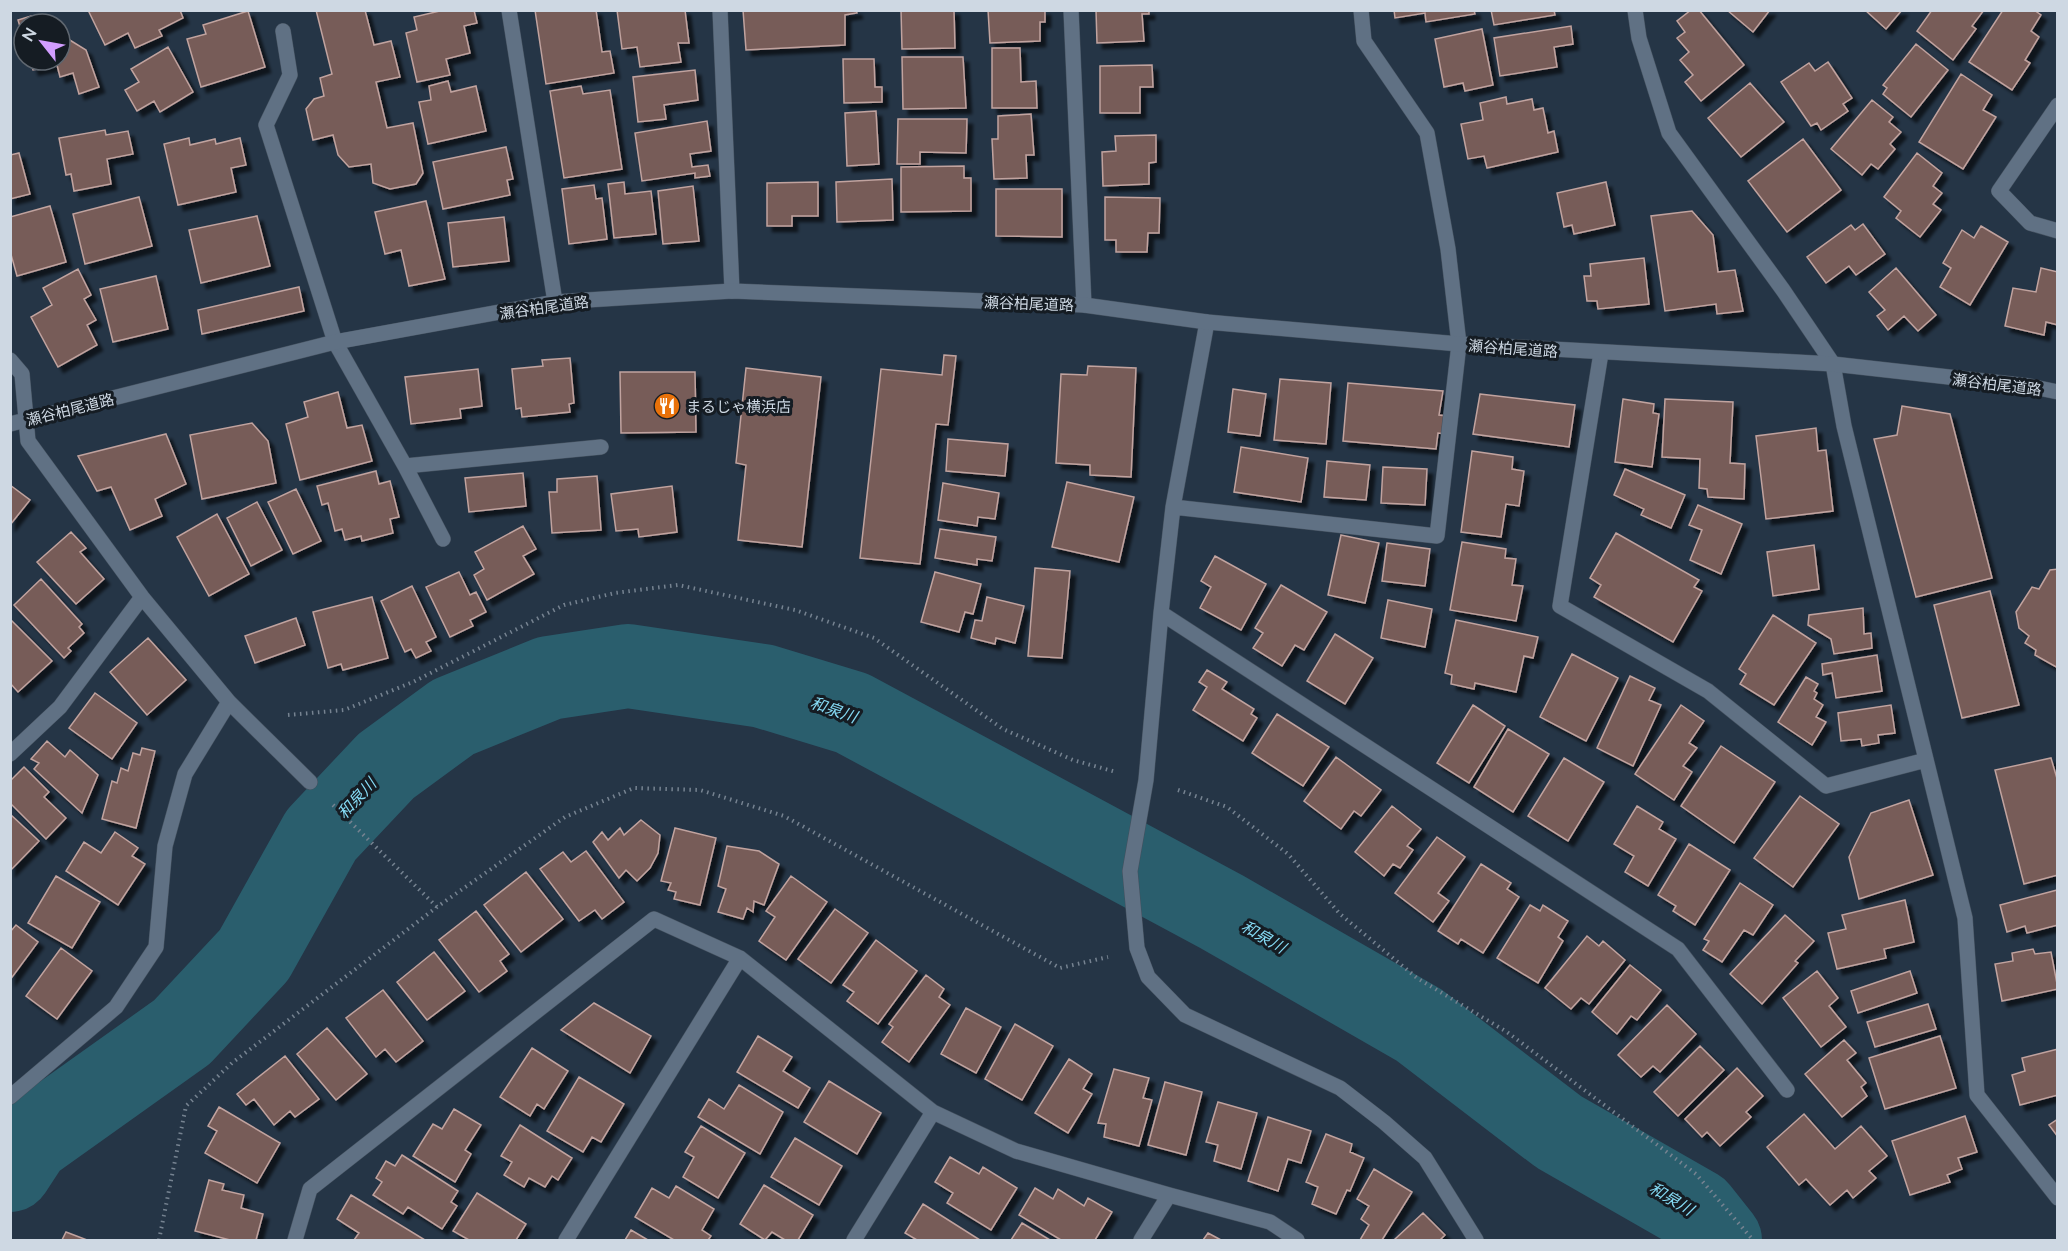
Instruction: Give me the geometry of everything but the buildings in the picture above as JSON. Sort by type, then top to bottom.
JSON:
[{"type":"street","points":[[509,10],[555,302]]},
{"type":"street","points":[[720,10],[732,291]]},
{"type":"street","points":[[1071,10],[1084,305]]},
{"type":"street","points":[[1173,507],[1437,536],[1459,344],[1448,249],[1427,133],[1364,41],[1361,10]]},
{"type":"street","points":[[1635,10],[1639,38],[1670,133],[1783,290],[1833,364],[1844,426],[1965,918],[1977,1095],[2058,1198]]},
{"type":"street","points":[[283,31],[290,75],[266,125],[335,342],[443,538]]},
{"type":"street","points":[[2058,105],[2000,191],[2030,223],[2058,231]]},
{"type":"street","name":"瀬谷柏尾道路","points":[[18,422],[335,342],[555,302],[732,291],[1084,305],[1207,322],[1459,344],[1833,364],[2029,386],[2058,392]]},
{"type":"street","points":[[1207,322],[1173,507],[1146,780],[1130,871],[1137,948],[1148,977],[1185,1015],[1340,1088],[1384,1122],[1425,1158],[1476,1240]]},
{"type":"street","points":[[1601,353],[1560,606],[1708,691],[1826,786],[1926,760]]},
{"type":"street","points":[[10,360],[22,374],[18,422],[28,441],[142,597],[229,702],[310,782]]},
{"type":"street","points":[[405,466],[601,447]]},
{"type":"street","points":[[10,754],[60,707],[142,597]]},
{"type":"street","points":[[1161,613],[1678,949],[1788,1090]]},
{"type":"street","points":[[10,1097],[116,1007],[156,947],[165,846],[185,774],[229,702]]},
{"type":"street","points":[[295,1240],[310,1189],[654,919],[740,958],[933,1112],[1016,1151],[1270,1222],[1297,1240]]},
{"type":"street","points":[[566,1240],[740,958]]},
{"type":"street","points":[[854,1240],[933,1112]]},
{"type":"street","points":[[1141,1240],[1169,1195]]},
{"type":"path","points":[[246,718],[344,710],[413,682],[564,605],[615,593],[678,585],[795,610],[874,638],[1003,729],[1073,760],[1146,780],[1227,807],[1288,854],[1340,914],[1417,978],[1507,1032],[1696,1174],[1753,1240]]},
{"type":"path","points":[[310,782],[437,907]]},
{"type":"waterway","name":"和泉川","points":[[10,1170],[29,1141],[182,1032],[254,955],[321,835],[386,766],[453,717],[549,678],[628,666],[763,686],[852,713],[1222,912],[1419,1025],[1559,1132],[1697,1211],[1720,1240]]},
{"type":"place","name":"まるじゃ横浜店","points":[[667,406]]}]
